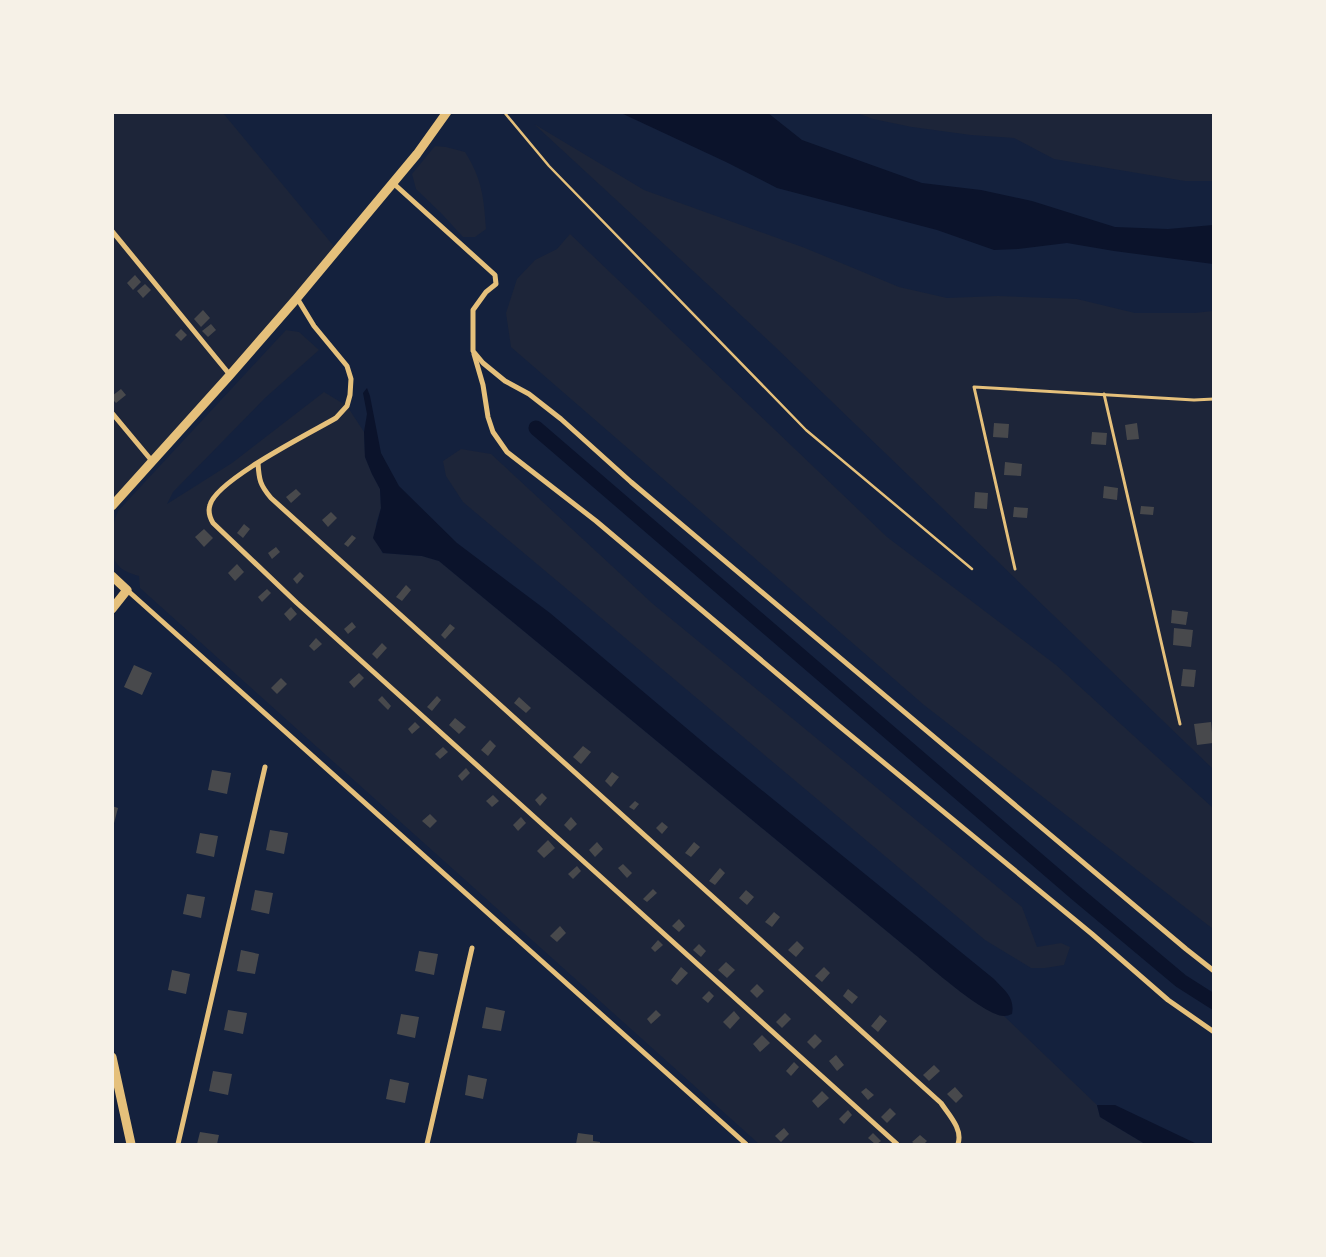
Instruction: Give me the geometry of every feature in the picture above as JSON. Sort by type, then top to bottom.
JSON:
[{"type":"street","points":[[112,506],[297,298],[417,154],[447,112]]},
{"type":"street","points":[[393,183],[495,275],[496,284],[486,292],[473,310],[473,351],[483,384],[488,417],[493,432],[507,452],[596,521],[838,725],[1092,934],[1168,1000],[1214,1032]]},
{"type":"street","points":[[112,231],[230,375]]},
{"type":"street","points":[[297,298],[314,326],[347,366],[351,379],[347,406],[336,418],[258,463],[227,484],[210,504],[210,518],[213,523],[297,603],[897,1144]]},
{"type":"street","points":[[473,351],[483,363],[505,381],[529,394],[561,419],[631,482],[1186,949],[1214,970]]},
{"type":"street","points":[[112,413],[152,461]]},
{"type":"street","points":[[258,463],[259,480],[271,498],[941,1103],[958,1129],[960,1141],[958,1144]]},
{"type":"street","points":[[112,576],[746,1144]]},
{"type":"street","points":[[112,609],[126,590]]},
{"type":"street","points":[[178,1144],[266,767]]},
{"type":"street","points":[[427,1144],[472,948]]},
{"type":"street","points":[[112,1057],[131,1144]]},
{"type":"lane","points":[[1015,570],[974,386],[1194,400],[1214,399]]},
{"type":"lane","points":[[1104,394],[1180,724]]},
{"type":"path","points":[[504,112],[549,166],[806,430],[972,569]]},
{"type":"shaded area","points":[[113,113],[223,113],[337,250],[113,506]]},
{"type":"shaded area","points":[[621,113],[768,113],[802,140],[922,183],[981,190],[1032,201],[1115,227],[1168,229],[1213,225],[1213,264],[1067,243],[994,250],[937,230],[777,188]]},
{"type":"shaded area","points":[[857,113],[1213,113],[1213,181],[1185,181],[1054,159],[1014,138],[971,135],[912,127],[873,119]]},
{"type":"shaded area","points":[[534,124],[644,190],[805,248],[899,287],[947,298],[998,296],[1077,299],[1135,313],[1194,313],[1213,311],[1213,769],[771,343]]},
{"type":"shaded area","points":[[435,146],[465,152],[479,180],[486,229],[475,237],[463,237],[416,189],[412,174]]},
{"type":"shaded area","points":[[570,234],[887,537],[1056,665],[1213,808],[1213,929],[924,705],[511,347],[506,313],[517,279],[535,260],[557,249]]},
{"type":"shaded area","points":[[286,330],[299,332],[319,350],[265,398],[173,492],[167,504],[232,463],[324,392],[347,406],[364,432],[365,457],[380,489],[381,508],[376,524],[382,553],[422,556],[439,561],[945,979],[980,1005],[1004,1016],[1097,1105],[1100,1117],[1145,1144],[759,1144],[140,588],[139,576],[127,572],[120,567],[113,553],[112,531],[118,511]]},
{"type":"shaded area","points":[[367,388],[381,453],[399,486],[457,543],[550,613],[710,748],[994,979],[1011,999],[1012,1014],[1004,1016],[995,1014],[957,989],[439,561],[422,556],[383,553],[373,538],[381,508],[380,489],[365,457],[364,432],[367,414],[363,393]]},
{"type":"shaded area","points":[[461,449],[491,454],[653,604],[1022,907],[1037,947],[1061,943],[1070,947],[1064,965],[1031,968],[985,940],[463,502],[446,476],[443,461]]},
{"type":"shaded area","points":[[1097,1105],[1115,1105],[1197,1144],[1145,1144],[1100,1117]]},
{"type":"building","points":[[135,275],[141,282],[133,290],[127,283]]},
{"type":"building","points":[[145,284],[151,290],[143,298],[137,291]]},
{"type":"building","points":[[203,310],[210,318],[201,327],[194,319]]},
{"type":"building","points":[[211,324],[216,330],[208,337],[202,331]]},
{"type":"building","points":[[181,329],[187,335],[181,341],[175,335]]},
{"type":"building","points":[[121,389],[126,395],[116,403],[112,396]]},
{"type":"building","points":[[994,423],[1009,424],[1008,438],[993,437]]},
{"type":"building","points":[[1137,423],[1139,439],[1127,440],[1125,425]]},
{"type":"building","points":[[1092,432],[1107,433],[1106,445],[1091,444]]},
{"type":"building","points":[[1005,462],[1022,464],[1021,476],[1004,475]]},
{"type":"building","points":[[1104,486],[1118,488],[1117,500],[1103,498]]},
{"type":"building","points":[[296,489],[301,494],[291,503],[286,497]]},
{"type":"building","points":[[975,492],[988,493],[987,509],[974,508]]},
{"type":"building","points":[[1141,506],[1154,507],[1153,515],[1140,514]]},
{"type":"building","points":[[1014,507],[1028,508],[1027,518],[1013,517]]},
{"type":"building","points":[[331,512],[337,518],[328,527],[322,520]]},
{"type":"building","points":[[244,524],[250,529],[243,538],[237,533]]},
{"type":"building","points":[[204,529],[213,538],[204,547],[195,537]]},
{"type":"building","points":[[352,535],[356,538],[348,547],[344,544]]},
{"type":"building","points":[[276,547],[280,552],[272,559],[268,553]]},
{"type":"building","points":[[237,564],[244,572],[235,581],[228,573]]},
{"type":"building","points":[[300,572],[304,576],[297,584],[293,579]]},
{"type":"building","points":[[406,585],[411,590],[402,601],[396,597]]},
{"type":"building","points":[[267,589],[271,593],[262,602],[258,597]]},
{"type":"building","points":[[291,607],[297,614],[290,621],[284,614]]},
{"type":"building","points":[[1172,610],[1188,612],[1186,625],[1171,623]]},
{"type":"building","points":[[352,622],[356,627],[348,634],[344,629]]},
{"type":"building","points":[[450,624],[455,628],[445,639],[441,635]]},
{"type":"building","points":[[1174,628],[1193,630],[1191,647],[1173,645]]},
{"type":"building","points":[[316,638],[322,644],[314,651],[309,646]]},
{"type":"building","points":[[382,643],[387,648],[377,659],[372,654]]},
{"type":"building","points":[[134,665],[152,673],[142,695],[124,687]]},
{"type":"building","points":[[1183,669],[1196,670],[1194,687],[1181,686]]},
{"type":"building","points":[[359,673],[364,678],[354,688],[349,682]]},
{"type":"building","points":[[281,678],[287,684],[277,694],[271,688]]},
{"type":"building","points":[[382,696],[391,706],[388,710],[378,700]]},
{"type":"building","points":[[437,696],[441,700],[432,711],[427,707]]},
{"type":"building","points":[[519,697],[531,708],[526,713],[514,703]]},
{"type":"building","points":[[455,718],[466,727],[459,734],[449,725]]},
{"type":"building","points":[[415,722],[420,727],[412,734],[408,729]]},
{"type":"building","points":[[1211,722],[1213,743],[1197,745],[1194,724]]},
{"type":"building","points":[[490,740],[496,746],[488,756],[481,750]]},
{"type":"building","points":[[583,746],[591,752],[581,764],[573,757]]},
{"type":"building","points":[[443,747],[448,752],[440,759],[435,754]]},
{"type":"building","points":[[466,768],[470,773],[462,781],[458,776]]},
{"type":"building","points":[[212,770],[231,773],[227,794],[208,790]]},
{"type":"building","points":[[612,772],[619,777],[611,787],[605,781]]},
{"type":"building","points":[[542,793],[547,798],[540,806],[535,800]]},
{"type":"building","points":[[493,795],[499,801],[492,807],[486,801]]},
{"type":"building","points":[[635,801],[639,804],[634,810],[629,807]]},
{"type":"building","points":[[112,806],[118,808],[113,827],[112,827]]},
{"type":"building","points":[[430,814],[437,821],[430,828],[422,821]]},
{"type":"building","points":[[521,817],[526,823],[518,831],[513,825]]},
{"type":"building","points":[[571,817],[577,824],[570,831],[564,825]]},
{"type":"building","points":[[662,822],[668,827],[662,834],[656,828]]},
{"type":"building","points":[[270,830],[288,833],[284,854],[266,850]]},
{"type":"building","points":[[200,833],[218,836],[214,857],[196,853]]},
{"type":"building","points":[[548,840],[555,848],[544,858],[537,851]]},
{"type":"building","points":[[597,842],[603,849],[595,857],[589,850]]},
{"type":"building","points":[[694,842],[700,847],[691,857],[685,853]]},
{"type":"building","points":[[623,864],[632,873],[627,878],[618,868]]},
{"type":"building","points":[[577,866],[581,871],[573,879],[568,874]]},
{"type":"building","points":[[720,868],[725,873],[715,885],[709,881]]},
{"type":"building","points":[[653,889],[657,893],[647,902],[643,899]]},
{"type":"building","points":[[255,890],[273,893],[269,914],[251,910]]},
{"type":"building","points":[[746,890],[754,897],[747,905],[739,898]]},
{"type":"building","points":[[187,894],[205,897],[201,918],[183,914]]},
{"type":"building","points":[[774,912],[780,917],[772,927],[765,922]]},
{"type":"building","points":[[679,919],[685,926],[679,932],[672,926]]},
{"type":"building","points":[[560,926],[566,933],[557,942],[550,936]]},
{"type":"building","points":[[658,940],[663,945],[655,952],[651,948]]},
{"type":"building","points":[[797,941],[804,948],[796,957],[788,950]]},
{"type":"building","points":[[699,944],[706,951],[701,957],[693,950]]},
{"type":"building","points":[[241,950],[259,954],[255,974],[237,971]]},
{"type":"building","points":[[419,951],[438,954],[434,975],[415,971]]},
{"type":"building","points":[[726,962],[735,970],[727,978],[718,970]]},
{"type":"building","points":[[681,967],[688,973],[677,985],[671,980]]},
{"type":"building","points":[[824,967],[830,973],[822,982],[815,976]]},
{"type":"building","points":[[172,970],[190,974],[186,994],[168,990]]},
{"type":"building","points":[[757,984],[764,991],[757,998],[750,991]]},
{"type":"building","points":[[848,989],[858,997],[852,1004],[843,996]]},
{"type":"building","points":[[709,991],[714,996],[708,1003],[702,998]]},
{"type":"building","points":[[486,1007],[505,1011],[501,1031],[482,1028]]},
{"type":"building","points":[[228,1010],[247,1013],[243,1034],[224,1030]]},
{"type":"building","points":[[656,1010],[661,1015],[651,1024],[647,1019]]},
{"type":"building","points":[[734,1011],[740,1018],[730,1029],[723,1022]]},
{"type":"building","points":[[785,1013],[791,1019],[782,1028],[776,1022]]},
{"type":"building","points":[[401,1014],[419,1017],[415,1038],[397,1034]]},
{"type":"building","points":[[880,1015],[887,1021],[878,1032],[871,1026]]},
{"type":"building","points":[[815,1034],[822,1041],[814,1049],[807,1042]]},
{"type":"building","points":[[762,1035],[770,1043],[760,1052],[753,1044]]},
{"type":"building","points":[[836,1055],[844,1065],[837,1071],[829,1061]]},
{"type":"building","points":[[794,1062],[799,1067],[791,1076],[786,1071]]},
{"type":"building","points":[[934,1065],[940,1071],[929,1081],[923,1075]]},
{"type":"building","points":[[213,1071],[232,1074],[228,1095],[209,1091]]},
{"type":"building","points":[[468,1075],[487,1079],[483,1099],[465,1095]]},
{"type":"building","points":[[390,1079],[409,1083],[405,1103],[386,1099]]},
{"type":"building","points":[[955,1087],[963,1096],[956,1103],[947,1094]]},
{"type":"building","points":[[866,1088],[874,1095],[868,1100],[861,1092]]},
{"type":"building","points":[[822,1091],[829,1098],[818,1108],[812,1101]]},
{"type":"building","points":[[890,1108],[896,1114],[887,1123],[881,1117]]},
{"type":"building","points":[[848,1110],[852,1115],[844,1124],[839,1119]]},
{"type":"building","points":[[784,1128],[789,1134],[781,1142],[775,1136]]},
{"type":"building","points":[[200,1132],[219,1135],[217,1144],[197,1144]]},
{"type":"building","points":[[578,1133],[593,1135],[593,1141],[600,1142],[600,1144],[576,1144]]},
{"type":"building","points":[[873,1133],[881,1141],[877,1144],[868,1138]]},
{"type":"building","points":[[920,1135],[927,1141],[924,1144],[912,1142]]},
{"type":"waterway","points":[[536,428],[1076,893],[1181,981],[1214,1002]]}]
